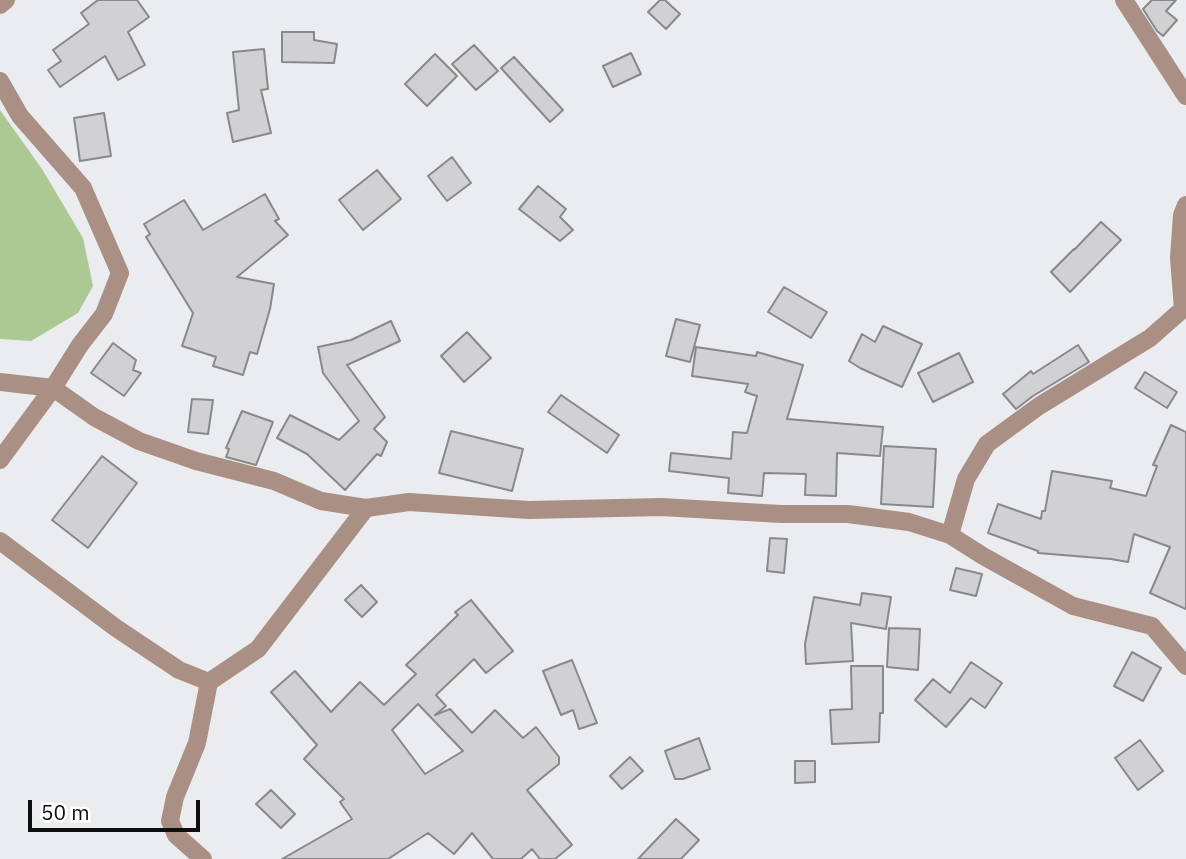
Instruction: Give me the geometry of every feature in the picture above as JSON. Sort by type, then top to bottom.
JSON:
[{"type":"street","points":[[0,5],[6,0]]},
{"type":"street","points":[[1124,0],[1186,96]]},
{"type":"street","points":[[0,81],[20,116],[83,188],[120,273],[104,314],[0,460]]},
{"type":"street","points":[[950,535],[966,479],[987,444],[1039,406],[1150,338],[1184,309],[1179,258],[1182,215],[1186,205]]},
{"type":"street","points":[[0,382],[53,388],[93,417],[139,440],[196,461],[274,481],[321,501],[366,508],[409,502],[529,510],[662,507],[781,514],[848,514],[909,522],[950,535],[1073,606],[1152,626],[1186,666]]},
{"type":"street","points":[[203,859],[176,835],[170,821],[175,797],[197,744],[209,682],[258,649],[366,508]]},
{"type":"street","points":[[0,541],[116,628],[179,670],[209,682]]},
{"type":"green space","points":[[0,110],[42,169],[83,238],[93,286],[78,313],[31,341],[0,339]]},
{"type":"building","points":[[98,0],[137,0],[149,17],[128,32],[145,65],[118,80],[105,56],[60,87],[48,70],[61,61],[53,50],[89,24],[81,13]]},
{"type":"building","points":[[660,0],[665,0],[680,14],[666,29],[648,12]]},
{"type":"building","points":[[1152,0],[1176,0],[1166,11],[1177,20],[1163,36],[1143,9]]},
{"type":"building","points":[[282,32],[314,32],[314,40],[337,44],[334,63],[282,62]]},
{"type":"building","points":[[474,45],[498,71],[476,90],[452,64]]},
{"type":"building","points":[[264,49],[268,89],[261,90],[271,133],[233,142],[227,113],[239,110],[233,52]]},
{"type":"building","points":[[631,53],[641,74],[613,87],[603,66]]},
{"type":"building","points":[[435,54],[457,76],[427,106],[405,84]]},
{"type":"building","points":[[514,57],[563,110],[550,122],[501,68]]},
{"type":"building","points":[[104,113],[111,156],[80,161],[74,118]]},
{"type":"building","points":[[452,157],[471,183],[447,201],[428,176]]},
{"type":"building","points":[[377,170],[401,199],[363,230],[339,200]]},
{"type":"building","points":[[538,186],[566,209],[560,217],[573,230],[560,241],[519,209]]},
{"type":"building","points":[[265,194],[279,219],[275,221],[288,235],[237,277],[274,284],[257,354],[250,352],[243,375],[213,366],[216,357],[182,346],[193,313],[146,237],[150,234],[144,224],[184,200],[203,230]]},
{"type":"building","points":[[1101,222],[1121,240],[1070,292],[1051,272]]},
{"type":"building","points":[[784,287],[827,312],[811,338],[768,312]]},
{"type":"building","points":[[676,319],[700,325],[690,362],[666,356]]},
{"type":"building","points":[[391,321],[400,341],[347,365],[385,417],[374,429],[387,442],[381,456],[377,454],[345,490],[307,454],[277,438],[290,415],[339,440],[359,421],[323,373],[318,347],[351,340]]},
{"type":"building","points":[[883,326],[922,344],[902,387],[849,361],[862,334],[875,342]]},
{"type":"building","points":[[467,332],[491,358],[464,382],[441,356]]},
{"type":"building","points":[[113,343],[136,360],[133,370],[141,373],[124,396],[91,373]]},
{"type":"building","points":[[1078,345],[1089,362],[1016,409],[1003,394],[1031,371],[1033,374]]},
{"type":"building","points":[[696,347],[756,356],[757,352],[803,365],[787,419],[883,427],[880,456],[837,453],[836,496],[805,495],[806,474],[764,473],[762,496],[728,493],[729,478],[669,471],[671,453],[731,459],[733,432],[747,433],[757,396],[745,392],[748,384],[692,376]]},
{"type":"building","points":[[959,353],[973,382],[933,402],[918,373]]},
{"type":"building","points":[[1145,372],[1177,392],[1167,408],[1135,388]]},
{"type":"building","points":[[561,395],[619,435],[607,453],[548,412]]},
{"type":"building","points":[[192,399],[213,400],[208,434],[188,432]]},
{"type":"building","points":[[242,411],[273,422],[256,465],[226,457],[229,449],[226,448]]},
{"type":"building","points":[[1171,425],[1186,432],[1186,609],[1150,593],[1170,547],[1134,534],[1128,562],[1038,553],[988,533],[998,504],[1041,519],[1042,511],[1045,511],[1052,471],[1112,481],[1110,488],[1146,496],[1157,466],[1153,465]]},
{"type":"building","points":[[451,431],[523,449],[512,491],[439,473]]},
{"type":"building","points":[[884,446],[936,449],[933,507],[881,504]]},
{"type":"building","points":[[102,456],[137,483],[88,548],[52,520]]},
{"type":"building","points":[[770,538],[787,539],[784,573],[767,571]]},
{"type":"building","points":[[956,568],[982,574],[976,596],[950,590]]},
{"type":"building","points":[[361,585],[377,602],[362,617],[345,600]]},
{"type":"building","points":[[862,593],[891,597],[886,629],[851,623],[853,661],[806,664],[805,644],[814,597],[860,605]]},
{"type":"building","points":[[471,600],[513,651],[486,673],[474,659],[436,695],[446,706],[435,715],[450,709],[472,733],[495,710],[523,738],[536,727],[559,757],[559,764],[527,790],[572,845],[555,859],[540,859],[532,849],[521,859],[493,859],[472,833],[454,854],[428,833],[388,859],[282,859],[352,819],[340,802],[344,799],[304,759],[317,745],[271,692],[295,671],[331,712],[360,682],[384,705],[416,674],[406,665],[458,615],[455,612]],"holes":[[[418,704],[463,751],[425,774],[392,730]]]},
{"type":"building","points":[[889,628],[920,629],[918,670],[887,667]]},
{"type":"building","points":[[1132,652],[1161,668],[1143,701],[1114,686]]},
{"type":"building","points":[[572,660],[597,723],[579,729],[573,710],[561,715],[543,671]]},
{"type":"building","points":[[971,662],[1002,683],[985,708],[971,698],[946,727],[915,700],[933,679],[950,693]]},
{"type":"building","points":[[851,666],[883,666],[883,713],[880,713],[879,742],[832,744],[830,710],[852,709]]},
{"type":"building","points":[[699,738],[710,769],[683,779],[675,779],[665,751]]},
{"type":"building","points":[[1140,740],[1163,771],[1138,790],[1115,758]]},
{"type":"building","points":[[630,757],[643,771],[622,789],[610,776]]},
{"type":"building","points":[[795,761],[815,761],[815,782],[795,783]]},
{"type":"building","points":[[271,790],[295,814],[281,828],[256,804]]},
{"type":"building","points":[[676,819],[699,840],[681,859],[638,859]]}]
